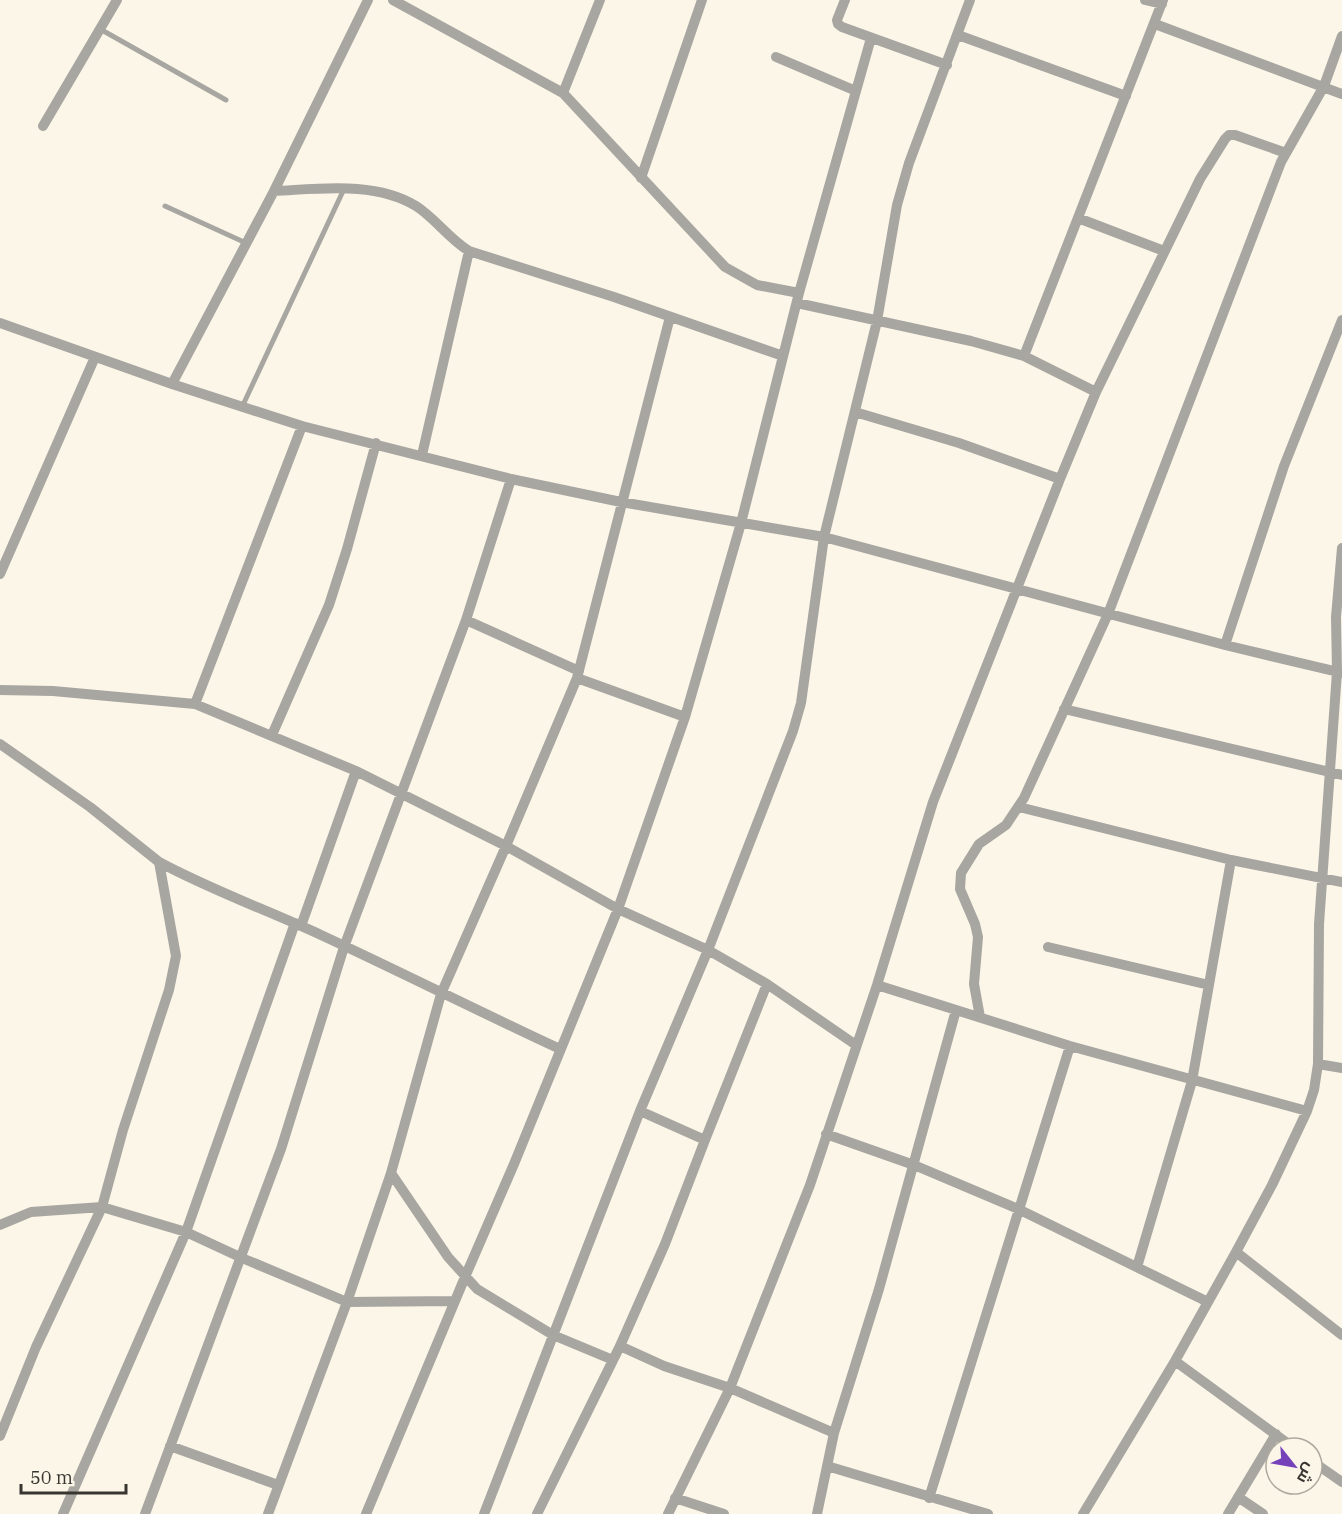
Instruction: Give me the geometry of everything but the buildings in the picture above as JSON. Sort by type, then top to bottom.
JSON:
[{"type":"street","points":[[43,126],[117,0]]},
{"type":"street","points":[[172,384],[274,191],[368,0]]},
{"type":"street","points":[[393,0],[563,93],[724,267],[757,285],[798,298],[877,321],[971,341],[1024,356],[1096,392]]},
{"type":"street","points":[[563,93],[600,0]]},
{"type":"street","points":[[641,178],[702,0]]},
{"type":"street","points":[[845,0],[837,20],[838,24],[946,65]]},
{"type":"street","points":[[484,1514],[640,1111],[708,950],[793,730],[801,703],[824,537],[877,321],[897,205],[909,163],[970,0]]},
{"type":"street","points":[[1024,356],[1155,24],[1162,2],[1145,0]]},
{"type":"street","points":[[1155,24],[1342,94]]},
{"type":"street","points":[[958,35],[1126,96]]},
{"type":"street","points":[[980,1017],[974,984],[978,937],[960,888],[961,873],[979,844],[1006,825],[1019,807],[1108,614],[1272,184],[1286,153],[1324,86],[1342,36]]},
{"type":"street","points":[[366,1514],[514,1164],[618,909],[685,717],[741,523],[798,298],[872,38]]},
{"type":"street","points":[[776,57],[856,91]]},
{"type":"street","points":[[668,1514],[730,1388],[810,1185],[877,985],[933,802],[1096,392],[1200,179],[1229,135],[1286,153]]},
{"type":"street","points":[[274,191],[369,190],[396,196],[417,207],[458,245],[468,251],[783,356]]},
{"type":"street","points":[[1078,218],[1164,251]]},
{"type":"street","points":[[422,456],[468,251]]},
{"type":"street","points":[[268,1514],[347,1302],[391,1173],[441,994],[578,675],[669,317]]},
{"type":"street","points":[[1224,645],[1284,465],[1342,320]]},
{"type":"street","points":[[0,322],[172,384],[302,426],[511,479],[621,502],[824,537],[922,561],[1224,645],[1340,672]]},
{"type":"street","points":[[0,574],[95,357]]},
{"type":"street","points":[[855,412],[959,443],[1060,479]]},
{"type":"street","points":[[195,704],[302,426]]},
{"type":"street","points":[[272,735],[329,605],[345,557],[375,443]]},
{"type":"street","points":[[145,1514],[281,1149],[344,947],[466,620],[511,479]]},
{"type":"street","points":[[1083,1514],[1175,1361],[1236,1252],[1272,1185],[1307,1111],[1318,1064],[1319,924],[1340,672],[1336,618],[1342,548]]},
{"type":"street","points":[[466,620],[578,675],[685,717]]},
{"type":"street","points":[[0,690],[52,691],[195,704],[272,735],[356,771],[506,846],[618,909],[708,950],[767,984],[856,1045]]},
{"type":"street","points":[[1064,709],[1342,775]]},
{"type":"street","points":[[0,744],[90,807],[159,862],[189,878],[298,925],[560,1049]]},
{"type":"street","points":[[63,1514],[186,1232],[356,771]]},
{"type":"street","points":[[1019,807],[1231,860],[1342,882]]},
{"type":"street","points":[[1137,1268],[1192,1080],[1231,860]]},
{"type":"street","points":[[0,1436],[36,1347],[102,1207],[123,1130],[169,990],[176,956],[159,862]]},
{"type":"street","points":[[1048,947],[1209,985]]},
{"type":"street","points":[[537,1514],[621,1346],[665,1244],[767,984]]},
{"type":"street","points":[[877,985],[1070,1046],[1307,1111]]},
{"type":"street","points":[[817,1514],[834,1433],[879,1289],[956,1010]]},
{"type":"street","points":[[929,1497],[1070,1046]]},
{"type":"street","points":[[1318,1064],[1342,1068]]},
{"type":"street","points":[[640,1111],[705,1140]]},
{"type":"street","points":[[826,1134],[914,1165],[1018,1209],[1208,1302]]},
{"type":"street","points":[[391,1173],[448,1257],[477,1289],[553,1335],[614,1360]]},
{"type":"street","points":[[0,1225],[31,1212],[102,1207],[186,1232],[347,1302],[455,1301]]},
{"type":"street","points":[[1236,1252],[1342,1335]]},
{"type":"street","points":[[621,1346],[664,1366],[730,1388],[834,1433]]},
{"type":"street","points":[[1175,1361],[1279,1436]]},
{"type":"street","points":[[1228,1514],[1276,1434]]},
{"type":"street","points":[[170,1446],[278,1485]]},
{"type":"street","points":[[827,1466],[988,1514]]},
{"type":"street","points":[[1324,1469],[1342,1482]]},
{"type":"street","points":[[1238,1497],[1263,1514]]},
{"type":"street","points":[[675,1498],[724,1514]]},
{"type":"lane","points":[[100,29],[226,100]]},
{"type":"lane","points":[[242,407],[344,189]]},
{"type":"lane","points":[[165,206],[246,243]]}]
